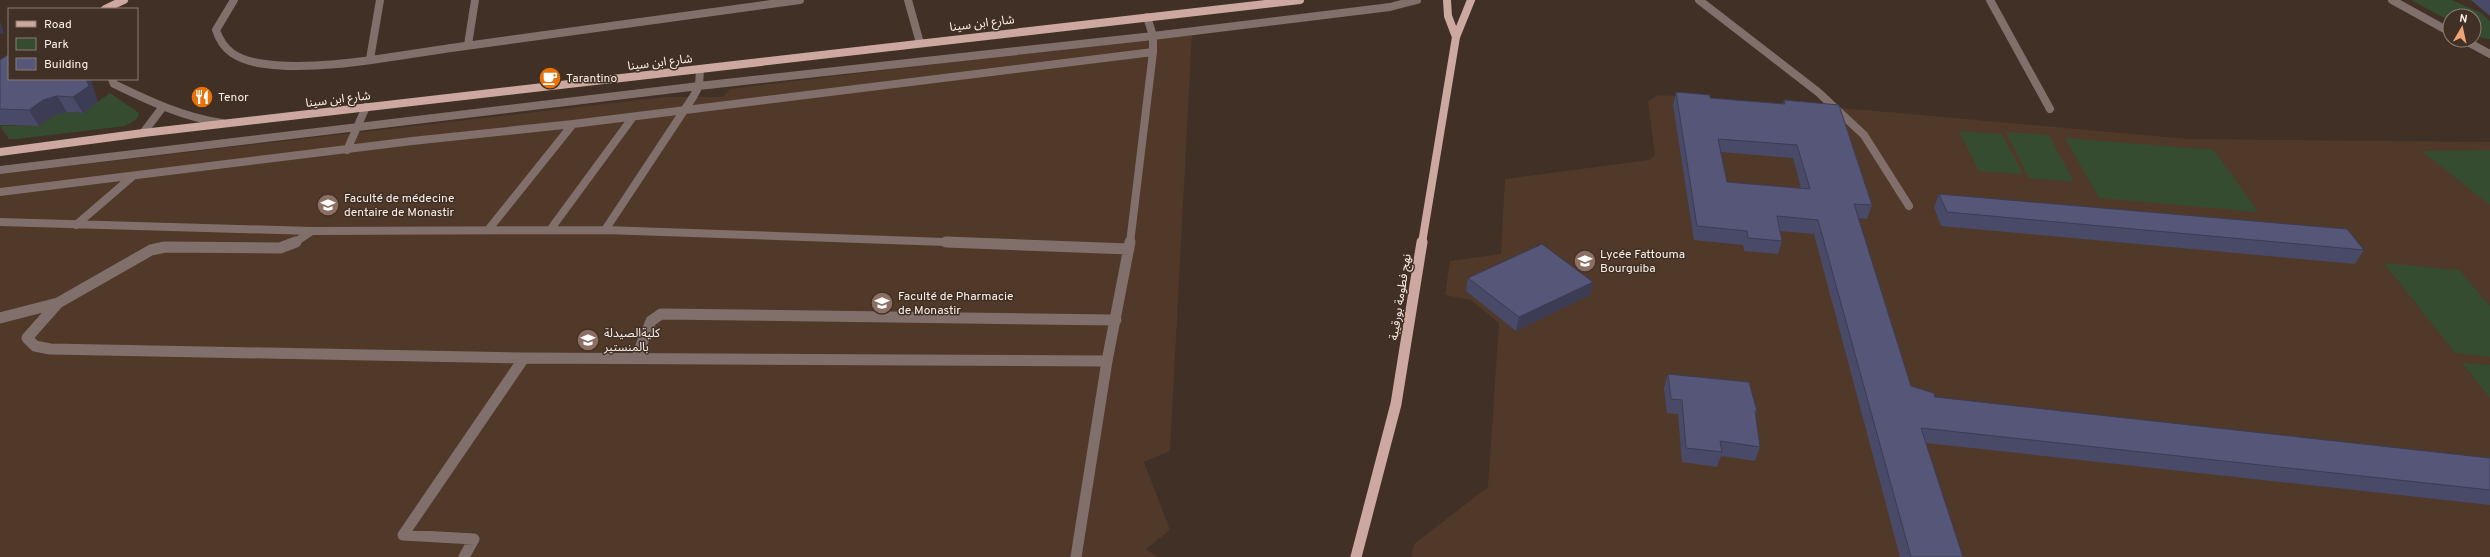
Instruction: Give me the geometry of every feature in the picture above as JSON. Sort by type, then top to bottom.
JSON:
[{"type":"main road","points":[[108,8],[125,0]]},
{"type":"main road","name":"شارع ابن سينا","points":[[0,152],[143,133],[1300,0]]},
{"type":"main road","points":[[1447,0],[1448,16],[1456,37]]},
{"type":"main road","name":"نهج فطومة بورقيبة","points":[[1356,557],[1396,404],[1456,37],[1471,0]]},
{"type":"street","points":[[119,8],[125,0]]},
{"type":"street","points":[[234,0],[216,30],[220,42],[231,53],[248,60],[275,64],[311,65],[370,59],[468,44],[800,0]]},
{"type":"street","points":[[370,59],[380,0]]},
{"type":"street","points":[[468,44],[476,0]]},
{"type":"street","points":[[908,0],[920,43]]},
{"type":"street","points":[[0,170],[699,86],[1152,36],[1390,7],[1416,0]]},
{"type":"street","points":[[1699,0],[1818,92],[1864,135],[1908,206]]},
{"type":"street","points":[[1990,0],[2050,110]]},
{"type":"street","points":[[2392,0],[2442,28]]},
{"type":"street","points":[[1076,557],[1107,361],[1129,249],[1153,52],[1152,36],[1147,17]]},
{"type":"street","points":[[2479,48],[2490,54]]},
{"type":"street","points":[[0,192],[684,111],[1153,52]]},
{"type":"street","points":[[605,230],[699,86],[700,69]]},
{"type":"street","points":[[112,80],[114,84],[162,108],[196,119],[230,124]]},
{"type":"street","points":[[347,150],[366,107]]},
{"type":"street","points":[[143,133],[162,108]]},
{"type":"street","points":[[550,230],[633,116]]},
{"type":"street","points":[[488,230],[573,124]]},
{"type":"street","points":[[76,225],[133,176]]},
{"type":"street","points":[[0,222],[312,231],[605,230],[1129,249]]},
{"type":"street","points":[[0,318],[58,303],[151,250],[165,247],[280,248],[292,246],[312,231]]},
{"type":"street","points":[[58,303],[27,338],[34,346],[58,349],[524,358],[1107,361]]},
{"type":"street","points":[[636,358],[651,321],[661,314],[1116,320]]},
{"type":"street","points":[[464,557],[474,539],[404,535],[524,358]]},
{"type":"shaded area","name":"كليةالصيدلة بالمنستير","points":[[1192,33],[1170,451],[1144,462],[1170,530],[1146,549],[1157,557],[0,557],[0,174],[665,97],[723,97],[730,89]]},
{"type":"shaded area","points":[[1659,95],[1865,110],[2188,139],[2490,142],[2490,557],[1411,557],[1414,544],[1488,487],[1499,323],[1471,300],[1445,295],[1450,261],[1501,254],[1505,179],[1649,160],[1655,156],[1648,101]]},
{"type":"green space","points":[[2411,0],[2452,0],[2470,8],[2442,8],[2442,17]]},
{"type":"green space","points":[[2482,14],[2490,21],[2490,39],[2482,38]]},
{"type":"green space","points":[[110,93],[139,113],[137,119],[125,126],[17,139],[9,139],[0,126],[39,126],[53,116],[67,112],[83,113]]},
{"type":"green space","points":[[1959,131],[2002,134],[2023,174],[1979,171]]},
{"type":"green space","points":[[2006,132],[2049,135],[2074,182],[2029,178]]},
{"type":"green space","points":[[2065,138],[2214,150],[2258,212],[2099,198]]},
{"type":"green space","points":[[2490,150],[2490,205],[2422,151]]},
{"type":"green space","points":[[2384,263],[2459,270],[2490,306],[2490,357],[2455,353]]},
{"type":"green space","points":[[2462,363],[2490,365],[2490,398]]},
{"type":"building","points":[[8,55],[8,80],[86,80],[89,86],[73,97],[57,96],[43,100],[29,110],[0,109],[0,60]]},
{"type":"building","points":[[1676,92],[1710,95],[1710,98],[1785,104],[1784,100],[1839,105],[1872,205],[1854,204],[1911,386],[1934,393],[1935,397],[2490,458],[2490,490],[1921,428],[1963,557],[1911,557],[1818,220],[1777,216],[1782,241],[1748,238],[1747,231],[1697,226]],"holes":[[[1718,139],[1797,145],[1810,189],[1727,182]]]},
{"type":"building","points":[[1939,194],[2347,229],[2364,250],[1947,212]]},
{"type":"building","points":[[1542,244],[1593,282],[1519,317],[1468,278]]},
{"type":"building","points":[[1668,374],[1749,382],[1757,411],[1755,411],[1760,447],[1720,441],[1722,452],[1686,448],[1682,400],[1671,399]]},
{"type":"place","name":"Tarantino","points":[[550,78]]},
{"type":"place","name":"Tenor","points":[[202,97]]},
{"type":"place","name":"Faculté de médecine dentaire de Monastir","points":[[328,205]]},
{"type":"place","name":"Lycée Fattouma Bourguiba","points":[[1585,261]]},
{"type":"place","name":"Faculté de Pharmacie de Monastir","points":[[882,303]]},
{"type":"place","name":"كليةالصيدلة بالمنستير","points":[[588,340]]}]
